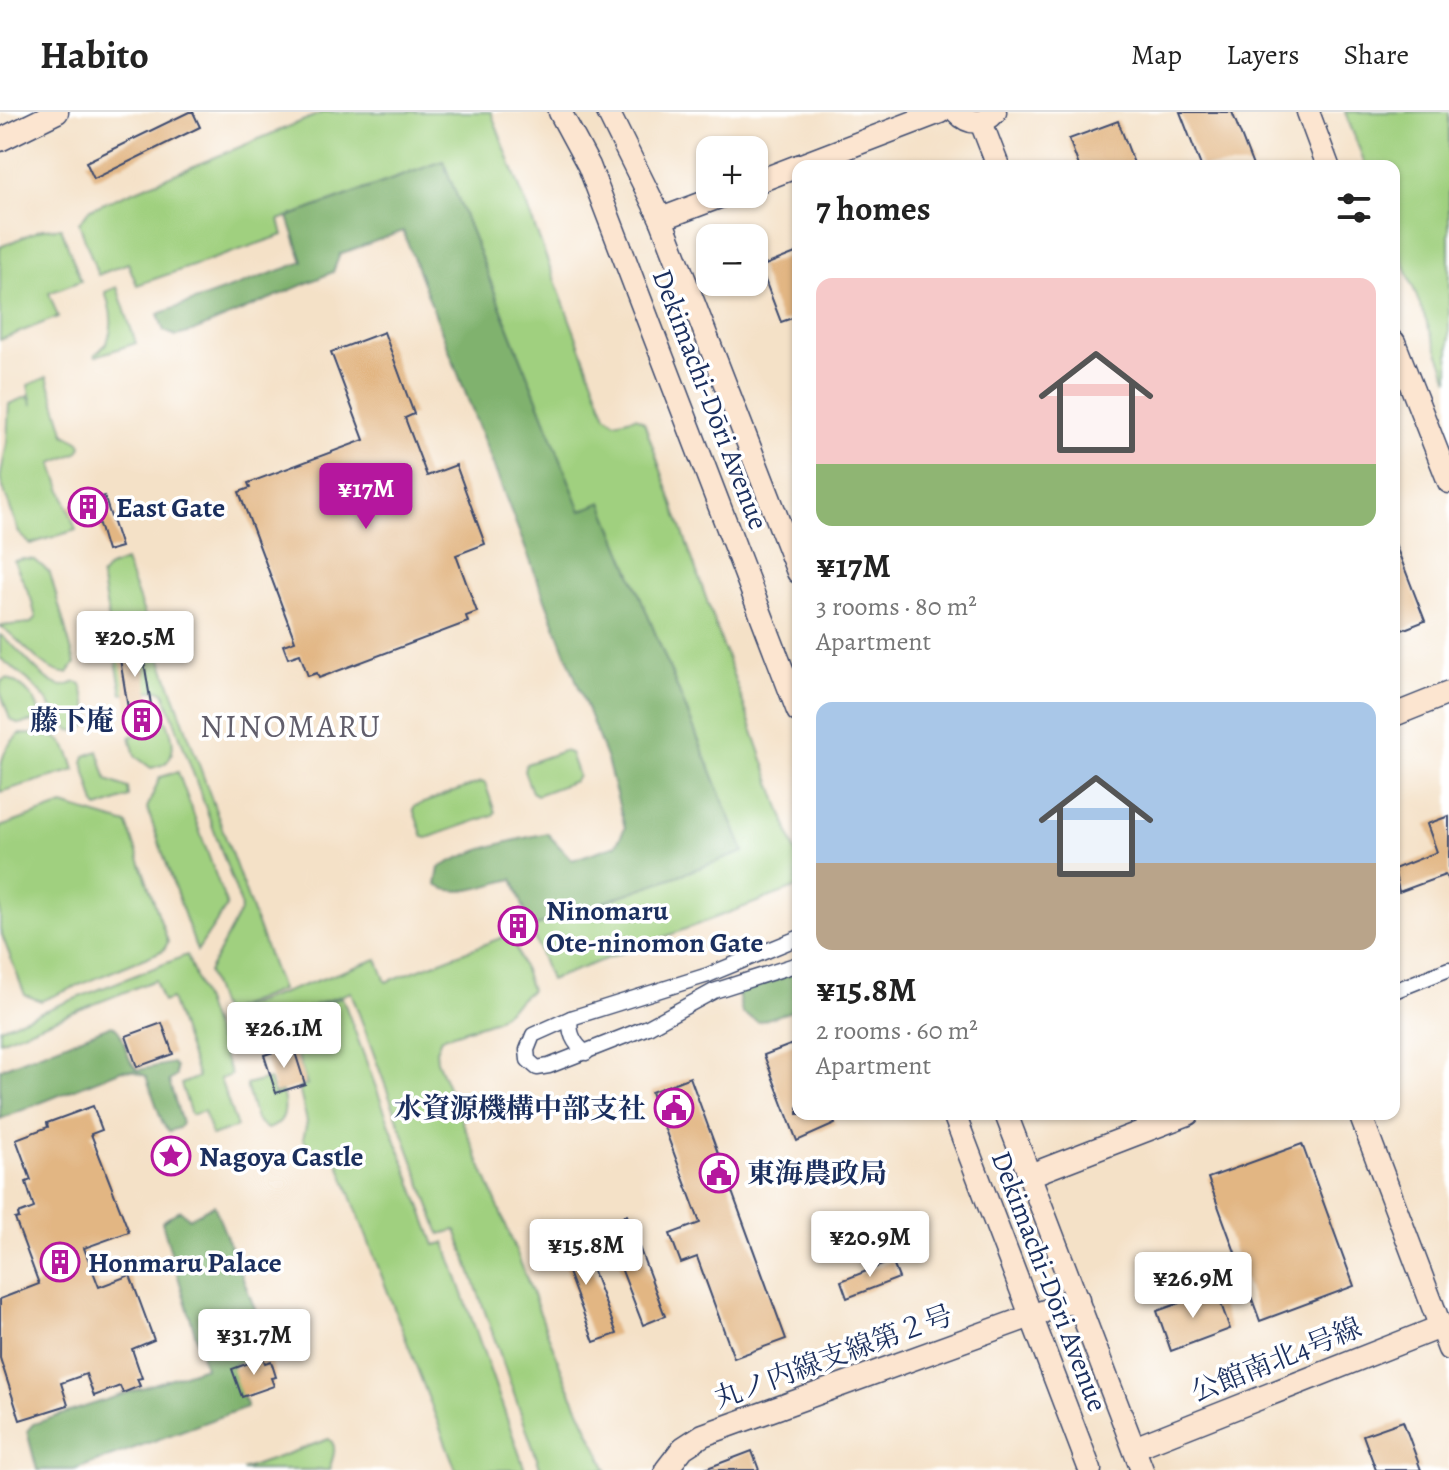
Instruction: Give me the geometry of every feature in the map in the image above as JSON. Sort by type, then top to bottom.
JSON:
[{"type":"main road","points":[[0,140],[57,112]]},
{"type":"main road","name":"Dekimachi-Dōri Avenue","points":[[560,112],[589,166],[792,695]]},
{"type":"main road","name":"Dekimachi-Dōri Avenue","points":[[608,112],[661,219],[792,551]]},
{"type":"main road","points":[[815,160],[940,112]]},
{"type":"main road","points":[[957,112],[968,121],[988,117],[997,160]]},
{"type":"main road","points":[[1308,112],[1326,160]]},
{"type":"main road","points":[[768,178],[792,169]]},
{"type":"main road","points":[[661,219],[696,206]]},
{"type":"main road","points":[[1400,357],[1449,482]]},
{"type":"main road","points":[[1400,713],[1449,693]]},
{"type":"main road","name":"Dekimachi-Dōri Avenue","points":[[956,1120],[1090,1470]]},
{"type":"main road","name":"Dekimachi-Dōri Avenue","points":[[1008,1120],[1142,1470]]},
{"type":"main road","points":[[1030,1175],[1172,1120]]},
{"type":"main road","points":[[1362,1120],[1445,1327],[1449,1349]]},
{"type":"main road","name":"丸ノ内線支線第２号","points":[[666,1470],[683,1448],[703,1435],[1078,1299]]},
{"type":"main road","name":"公館南北4号線","points":[[1134,1448],[1445,1327]]},
{"type":"street","points":[[792,940],[708,975],[571,1018],[533,1035],[527,1050],[528,1060],[537,1068],[586,1053],[648,1027],[714,991],[792,966]]},
{"type":"street","points":[[1400,989],[1449,969]]},
{"type":"street","points":[[571,1018],[575,1045],[586,1053]]},
{"type":"green space","points":[[324,112],[491,112],[606,415],[615,422],[636,417],[644,422],[792,842],[792,889],[550,980],[531,928],[744,852],[602,503],[581,511],[443,161],[279,220],[283,235],[137,285],[128,263],[98,275],[79,223],[90,209]]},
{"type":"green space","points":[[1345,112],[1449,112],[1449,380],[1400,253],[1400,160],[1364,160]]},
{"type":"green space","points":[[443,161],[581,511],[602,502],[744,852],[531,928],[513,879],[454,891],[436,885],[439,868],[478,851],[547,833],[572,860],[616,845],[625,828],[607,760],[403,231],[340,254],[333,272],[192,332],[176,336],[164,331],[158,314],[303,262],[288,217]]},
{"type":"green space","points":[[61,228],[81,281],[49,293],[58,317],[0,340],[0,247],[42,229]]},
{"type":"green space","points":[[117,287],[136,343],[96,356],[110,334],[110,309],[105,292]]},
{"type":"green space","points":[[47,377],[65,434],[80,442],[81,447],[77,453],[52,463],[76,530],[30,544],[19,533],[0,479],[7,443],[9,404],[28,396],[32,405],[28,385]]},
{"type":"green space","points":[[35,560],[50,573],[75,663],[68,673],[42,663],[0,626],[31,623],[36,618],[31,598],[14,561]]},
{"type":"green space","points":[[125,561],[281,990],[222,1013],[208,972],[241,910],[240,902],[164,693],[159,690],[122,694],[101,576],[109,567]]},
{"type":"green space","points":[[0,635],[55,684],[81,684],[91,719],[86,727],[70,730],[28,680],[0,658]]},
{"type":"green space","points":[[7,678],[30,695],[38,707],[40,720],[19,724],[10,719],[0,691],[1,681]]},
{"type":"green space","points":[[156,711],[168,725],[173,746],[167,761],[151,768],[135,756],[130,736],[158,732]]},
{"type":"green space","points":[[20,734],[57,738],[67,749],[75,770],[0,792],[2,759],[8,746]]},
{"type":"green space","points":[[98,751],[107,780],[128,788],[129,797],[98,808],[83,762],[85,756]]},
{"type":"green space","points":[[563,751],[570,753],[578,776],[575,781],[537,795],[532,792],[524,771],[526,764]]},
{"type":"green space","points":[[178,772],[227,906],[197,951],[147,808],[160,777]]},
{"type":"green space","points":[[485,783],[495,812],[493,815],[423,837],[413,809],[415,806]]},
{"type":"green space","points":[[63,805],[127,824],[168,942],[164,950],[41,1001],[25,995],[0,930],[0,827]]},
{"type":"green space","points":[[511,934],[531,990],[496,1020],[441,1038],[436,1050],[437,1061],[508,1230],[566,1381],[607,1470],[541,1470],[456,1230],[440,1234],[351,992],[229,1035],[222,1015],[377,959],[386,982]]},
{"type":"green space","points":[[187,955],[231,1075],[220,1079],[237,1127],[212,1136],[204,1111],[191,1115],[181,1084],[198,1077],[171,999],[163,1002],[155,980],[0,1041],[0,1028]]},
{"type":"green space","points":[[792,974],[792,1011],[758,1022],[742,1013],[738,994]]},
{"type":"green space","points":[[342,997],[435,1245],[445,1243],[525,1470],[456,1470],[335,1154],[310,1148],[303,1139],[307,1122],[299,1088],[307,1085],[294,1043],[280,1045],[271,1030],[281,1019]]},
{"type":"green space","points":[[112,1025],[121,1035],[130,1060],[138,1070],[173,1063],[176,1076],[169,1081],[182,1123],[179,1128],[169,1131],[163,1124],[146,1076],[122,1070],[0,1119],[0,1069]]},
{"type":"green space","points":[[269,1079],[274,1094],[282,1092],[284,1115],[267,1129],[256,1120],[246,1085]]},
{"type":"green space","points":[[214,1205],[271,1350],[233,1365],[247,1407],[74,1470],[37,1470],[27,1431],[33,1424],[205,1367],[162,1222],[180,1210],[189,1218]]},
{"type":"green space","points":[[329,1439],[334,1449],[329,1470],[242,1470]]},
{"type":"building","points":[[193,112],[200,127],[94,179],[86,162]]},
{"type":"building","points":[[1180,112],[1232,112],[1251,160],[1199,160]]},
{"type":"building","points":[[1118,121],[1133,160],[1077,160],[1069,139]]},
{"type":"building","points":[[792,254],[792,318],[781,322],[768,288],[768,264]]},
{"type":"building","points":[[384,332],[414,414],[405,418],[427,476],[456,465],[485,544],[456,555],[477,612],[466,616],[468,622],[319,678],[317,673],[308,676],[300,654],[288,658],[283,645],[295,641],[239,492],[250,488],[248,483],[364,440],[331,352]]},
{"type":"building","points":[[104,496],[121,547],[107,551],[95,511],[73,518],[69,506]]},
{"type":"building","points":[[1400,556],[1425,621],[1400,631]]},
{"type":"building","points":[[138,625],[155,729],[132,733],[115,628]]},
{"type":"building","points":[[1449,816],[1449,881],[1445,875],[1400,892],[1400,867],[1437,852],[1427,824]]},
{"type":"building","points":[[162,1023],[173,1054],[137,1067],[126,1036]]},
{"type":"building","points":[[792,1044],[792,1120],[833,1120],[835,1124],[797,1141],[764,1055]]},
{"type":"building","points":[[293,1046],[305,1084],[276,1093],[264,1055]]},
{"type":"building","points":[[690,1077],[786,1339],[734,1358],[697,1257],[681,1263],[670,1234],[700,1223],[651,1092]]},
{"type":"building","name":"Honmaru Palace","points":[[93,1106],[102,1130],[91,1134],[129,1232],[84,1248],[99,1287],[130,1275],[154,1340],[132,1349],[142,1378],[137,1379],[140,1386],[123,1393],[120,1386],[94,1396],[86,1374],[61,1383],[68,1405],[20,1420],[0,1358],[0,1299],[39,1284],[15,1219],[19,1218],[18,1214],[34,1208],[26,1182],[31,1180],[16,1139],[48,1127],[47,1123]]},
{"type":"building","points":[[1302,1144],[1354,1286],[1260,1321],[1208,1178]]},
{"type":"building","points":[[627,1215],[665,1316],[643,1325],[604,1224]]},
{"type":"building","points":[[578,1232],[617,1334],[594,1342],[556,1240]]},
{"type":"building","points":[[892,1261],[899,1278],[847,1298],[841,1281]]},
{"type":"building","points":[[1216,1290],[1230,1329],[1171,1351],[1157,1311]]},
{"type":"building","points":[[263,1358],[265,1363],[271,1361],[276,1377],[271,1378],[274,1386],[242,1397],[232,1369]]},
{"type":"building","points":[[1403,1421],[1421,1470],[1376,1470],[1363,1435]]},
{"type":"building","points":[[752,1451],[759,1470],[705,1469]]},
{"type":"place","name":"East Gate","points":[[88,507]]},
{"type":"place","name":"藤下庵","points":[[142,720]]},
{"type":"place","name":"Ninomaru Ote-ninomon Gate","points":[[518,926]]},
{"type":"place","name":"水資源機構中部支社","points":[[674,1108]]},
{"type":"place","name":"Nagoya Castle","points":[[171,1156]]},
{"type":"place","name":"東海農政局","points":[[719,1173]]},
{"type":"place","name":"Honmaru Palace","points":[[60,1262]]},
{"type":"district","name":"NINOMARU","points":[[291,726]]}]
